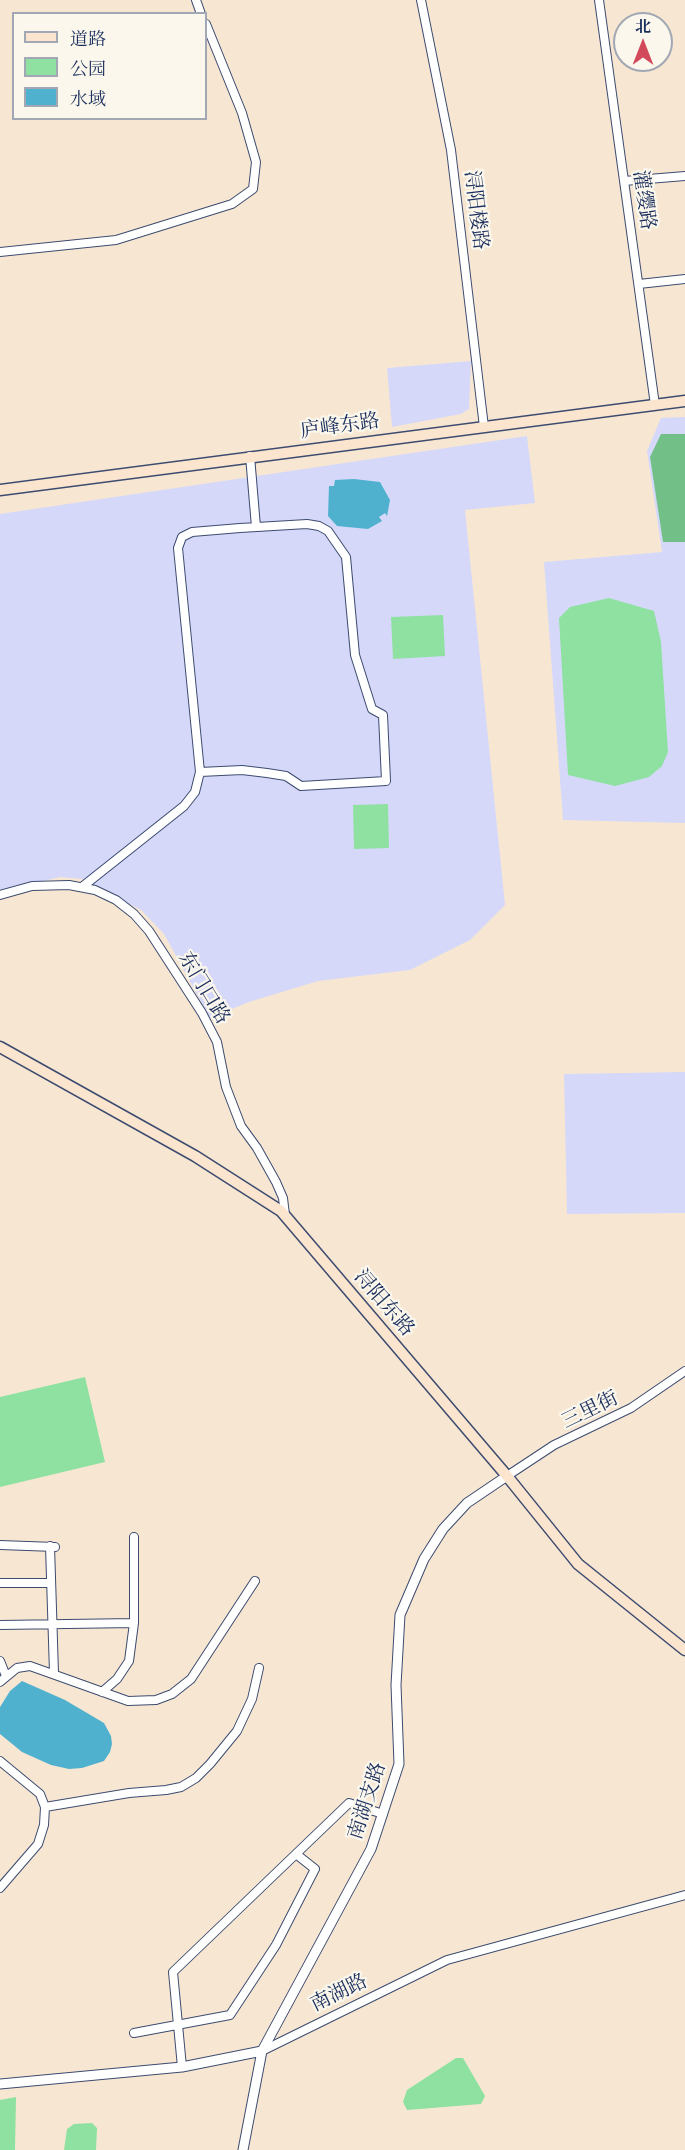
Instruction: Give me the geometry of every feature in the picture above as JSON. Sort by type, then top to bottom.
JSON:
[{"type":"main road","name":"庐峰东路","points":[[0,490],[250,456],[685,402]]},
{"type":"main road","name":"浔阳东路","points":[[0,1047],[195,1156],[286,1216],[578,1563],[685,1650]]},
{"type":"street","name":"浔阳楼路","points":[[421,0],[451,150],[484,427]]},
{"type":"street","name":"灌缨路","points":[[599,0],[655,405]]},
{"type":"street","points":[[0,252],[116,240],[232,204],[254,189],[256,162],[242,112],[207,26]]},
{"type":"street","points":[[624,181],[685,176]]},
{"type":"street","points":[[639,284],[685,279]]},
{"type":"street","points":[[250,456],[256,527]]},
{"type":"street","points":[[82,887],[184,806],[195,792],[200,772],[178,548],[182,537],[192,532],[307,524],[319,526],[328,531],[346,557],[355,655],[372,709],[383,715],[386,781],[302,786],[286,776],[259,772],[242,770],[200,772]]},
{"type":"street","name":"东门口路","points":[[0,895],[32,886],[69,885],[82,887],[116,900],[134,914],[149,931],[202,1012],[217,1041],[226,1087],[241,1126],[257,1148],[276,1182],[283,1198],[286,1216]]},
{"type":"street","name":"三里街","points":[[507,1476],[554,1445],[631,1408],[685,1371]]},
{"type":"street","name":"南湖支路","points":[[243,2150],[262,2051],[371,1849],[399,1764],[396,1685],[400,1615],[424,1559],[443,1529],[466,1503],[507,1476]]},
{"type":"street","points":[[102,1692],[125,1670],[134,1623],[134,1538]]},
{"type":"street","points":[[0,1545],[53,1547],[51,1583],[54,1673]]},
{"type":"street","points":[[0,1661],[3,1679],[17,1668],[30,1666],[128,1701],[156,1700],[182,1687],[191,1679],[255,1581]]},
{"type":"street","points":[[0,1584],[51,1583]]},
{"type":"street","points":[[0,1625],[134,1623]]},
{"type":"street","points":[[45,1807],[129,1793],[166,1790],[181,1787],[196,1778],[237,1731],[252,1700],[259,1668]]},
{"type":"street","points":[[0,1761],[40,1794],[45,1807],[44,1825],[38,1844],[0,1888]]},
{"type":"street","points":[[182,2067],[172,1972],[349,1803],[383,1814]]},
{"type":"street","points":[[134,2033],[230,2015],[276,1945],[315,1869],[296,1854]]},
{"type":"street","name":"南湖路","points":[[0,2084],[182,2067],[262,2051],[447,1960],[685,1895]]},
{"type":"shaded area","points":[[471,361],[469,409],[461,414],[392,427],[387,368]]},
{"type":"shaded area","points":[[685,417],[685,823],[563,820],[544,562],[662,552],[647,451],[661,418]]},
{"type":"shaded area","points":[[527,436],[535,503],[465,510],[505,905],[470,940],[410,970],[318,981],[249,1002],[210,1018],[164,934],[141,910],[82,879],[60,877],[0,892],[0,514]]},
{"type":"shaded area","points":[[685,1072],[685,1213],[567,1214],[564,1074]]},
{"type":"green space","points":[[661,434],[685,434],[685,542],[663,542],[650,457]]},
{"type":"green space","points":[[609,598],[654,611],[661,642],[668,752],[662,766],[649,777],[615,786],[568,775],[559,618],[570,607]]},
{"type":"green space","points":[[443,615],[445,656],[393,659],[391,617]]},
{"type":"green space","points":[[388,804],[389,848],[354,849],[353,805]]},
{"type":"green space","points":[[85,1377],[105,1462],[0,1487],[0,1397]]},
{"type":"green space","points":[[456,2058],[463,2058],[485,2096],[481,2104],[407,2110],[403,2102],[407,2090]]},
{"type":"green space","points":[[16,2097],[15,2150],[0,2150],[0,2100]]},
{"type":"green space","points":[[92,2123],[97,2128],[96,2150],[64,2150],[67,2129],[74,2124]]},
{"type":"water","points":[[354,479],[380,482],[390,500],[387,516],[385,513],[379,517],[382,521],[368,529],[337,526],[328,516],[329,486],[334,486],[335,480]]},
{"type":"water","points":[[22,1681],[65,1700],[104,1723],[111,1736],[112,1744],[104,1761],[82,1768],[69,1769],[51,1765],[22,1752],[0,1734],[0,1707],[10,1691]]}]
